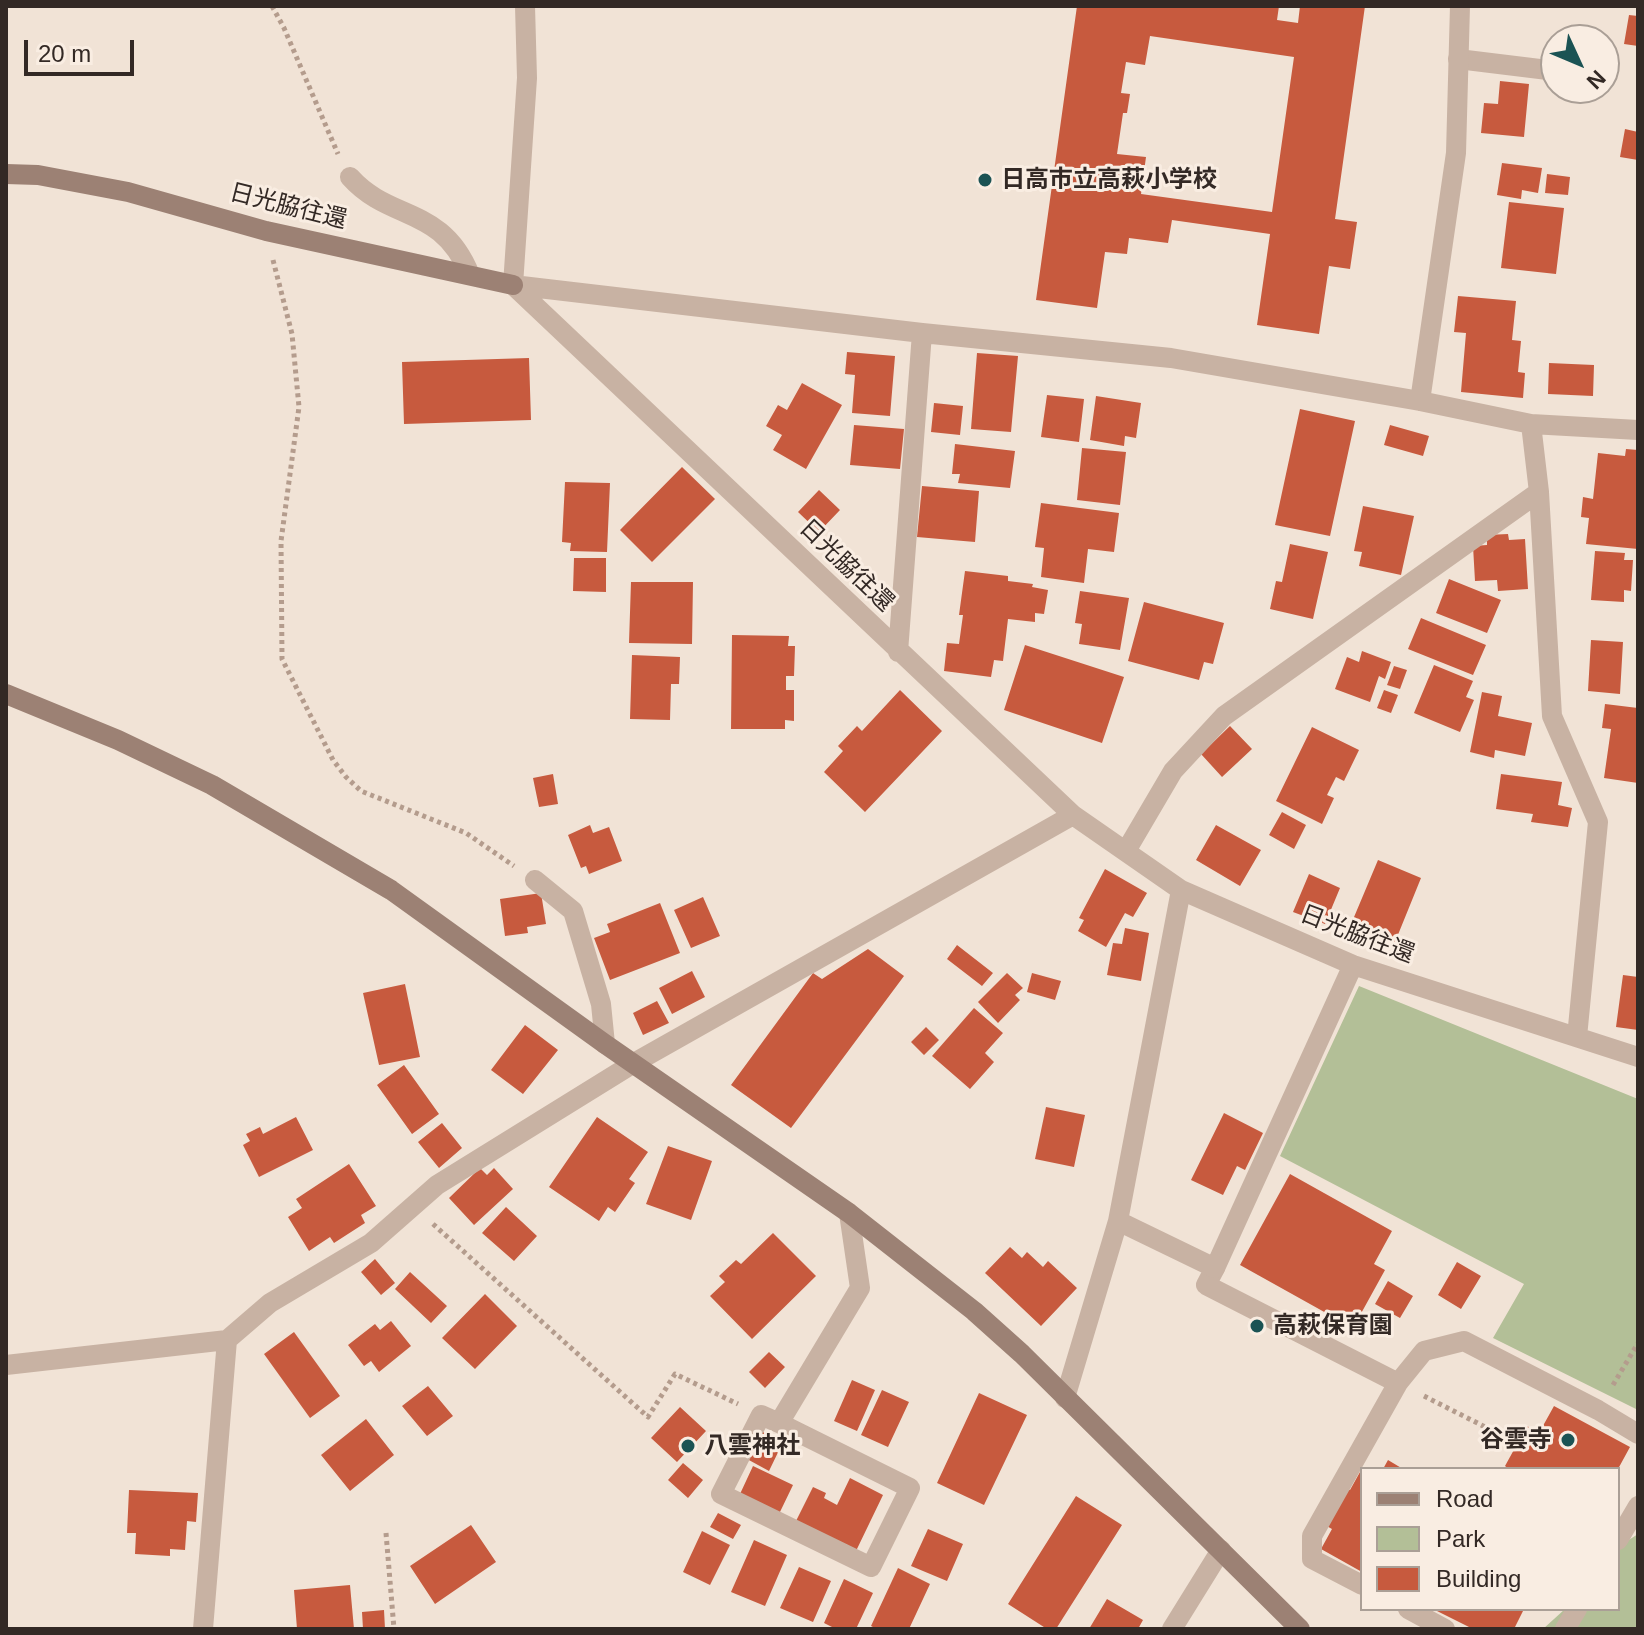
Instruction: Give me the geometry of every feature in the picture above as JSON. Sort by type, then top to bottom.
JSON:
[{"type":"street","points":[[525,6],[527,78],[513,285],[922,333],[1171,358],[1420,401],[1531,424],[1638,430]]},
{"type":"street","points":[[1420,401],[1456,153],[1460,6]]},
{"type":"street","points":[[1458,59],[1540,69]]},
{"type":"street","name":"日光脇往還","points":[[6,174],[38,175],[128,192],[266,231],[513,285],[1073,815],[1181,890],[1353,965],[1638,1057]]},
{"type":"street","points":[[350,177],[365,194],[436,226],[463,257],[470,275]]},
{"type":"street","points":[[898,652],[922,333]]},
{"type":"street","points":[[1531,424],[1539,492],[1552,716],[1598,822],[1577,1037]]},
{"type":"street","points":[[1126,851],[1173,771],[1224,716],[1539,492]]},
{"type":"street","points":[[6,694],[118,740],[226,793],[391,890],[605,1044],[849,1213],[974,1311],[1300,1629]]},
{"type":"street","points":[[6,1365],[227,1340],[270,1303],[371,1243],[437,1185],[634,1063],[1073,815]]},
{"type":"street","points":[[535,880],[573,911],[601,1004],[605,1044]]},
{"type":"street","points":[[1065,1398],[1118,1221],[1181,890]]},
{"type":"street","points":[[1353,965],[1206,1285],[1398,1383]]},
{"type":"street","points":[[770,1419],[910,1488],[871,1567],[721,1494],[770,1419],[860,1288],[849,1213]]},
{"type":"street","points":[[1118,1221],[1215,1268]]},
{"type":"street","points":[[203,1629],[227,1340]]},
{"type":"street","points":[[1360,1584],[1312,1559],[1312,1536],[1398,1383],[1424,1351],[1464,1341],[1638,1434]]},
{"type":"street","points":[[1620,1537],[1638,1506]]},
{"type":"street","points":[[1172,1629],[1221,1550]]},
{"type":"street","points":[[1412,1611],[1445,1629]]},
{"type":"street","points":[[1565,1629],[1576,1611]]},
{"type":"path","points":[[272,6],[350,177]]},
{"type":"path","points":[[266,231],[292,334],[299,407],[281,541],[282,659],[333,760],[361,791],[466,833],[535,880]]},
{"type":"path","points":[[414,1207],[648,1417],[675,1374],[770,1419]]},
{"type":"path","points":[[1598,1410],[1638,1343]]},
{"type":"path","points":[[1398,1383],[1505,1437]]},
{"type":"path","points":[[386,1533],[394,1629]]},
{"type":"green space","points":[[1359,986],[1638,1099],[1638,1410],[1493,1338],[1524,1284],[1280,1156]]},
{"type":"green space","points":[[1638,1534],[1638,1629],[1543,1629],[1563,1611],[1620,1611],[1620,1546]]},
{"type":"building","points":[[1077,6],[1279,6],[1277,20],[1298,23],[1300,6],[1365,6],[1335,219],[1357,222],[1350,269],[1329,266],[1319,334],[1257,325],[1270,234],[1172,220],[1168,243],[1129,238],[1127,254],[1105,252],[1097,308],[1036,300]],"holes":[[[1150,36],[1294,57],[1272,212],[1141,194],[1146,157],[1117,154],[1123,113],[1127,113],[1130,94],[1121,93],[1126,62],[1145,65]]]},
{"type":"building","points":[[1629,15],[1638,16],[1638,46],[1624,44]]},
{"type":"building","points":[[1500,81],[1529,84],[1524,137],[1481,133],[1484,103],[1498,104]]},
{"type":"building","points":[[1625,129],[1638,132],[1638,160],[1620,157]]},
{"type":"building","points":[[1502,163],[1542,168],[1538,193],[1522,190],[1521,199],[1497,195]]},
{"type":"building","points":[[1547,174],[1570,177],[1568,195],[1545,193]]},
{"type":"building","points":[[1509,202],[1564,208],[1556,274],[1501,268]]},
{"type":"building","points":[[1458,296],[1516,301],[1512,340],[1521,341],[1518,372],[1525,373],[1523,398],[1461,392],[1466,333],[1454,332]]},
{"type":"building","points":[[847,352],[895,356],[890,416],[852,413],[855,375],[845,374]]},
{"type":"building","points":[[977,353],[1018,356],[1011,432],[971,429]]},
{"type":"building","points":[[529,358],[531,420],[404,424],[402,362]]},
{"type":"building","points":[[1549,363],[1594,365],[1593,396],[1548,394]]},
{"type":"building","points":[[802,383],[842,405],[806,469],[773,450],[782,435],[766,426],[778,405],[787,410]]},
{"type":"building","points":[[1047,395],[1084,399],[1079,442],[1041,437]]},
{"type":"building","points":[[1096,396],[1141,403],[1136,438],[1125,436],[1124,446],[1090,440]]},
{"type":"building","points":[[934,403],[963,406],[960,435],[931,432]]},
{"type":"building","points":[[1300,409],[1355,421],[1330,536],[1275,525]]},
{"type":"building","points":[[854,425],[904,429],[900,469],[850,465]]},
{"type":"building","points":[[1390,425],[1429,436],[1423,456],[1384,445]]},
{"type":"building","points":[[955,444],[1015,451],[1010,488],[958,483],[960,474],[952,474]]},
{"type":"building","points":[[1082,448],[1126,452],[1120,505],[1077,500]]},
{"type":"building","points":[[1626,449],[1638,450],[1638,549],[1586,544],[1589,518],[1581,517],[1583,497],[1593,499],[1598,453],[1625,456]]},
{"type":"building","points":[[682,467],[715,499],[652,562],[620,530]]},
{"type":"building","points":[[565,482],[610,483],[607,552],[570,551],[571,543],[562,542]]},
{"type":"building","points":[[922,486],[979,491],[975,542],[917,537]]},
{"type":"building","points":[[819,490],[840,510],[819,532],[798,512]]},
{"type":"building","points":[[1041,503],[1119,513],[1114,552],[1088,549],[1084,583],[1041,577],[1044,548],[1035,547]]},
{"type":"building","points":[[1363,506],[1414,516],[1401,575],[1359,566],[1362,552],[1354,551]]},
{"type":"building","points":[[1508,534],[1509,540],[1525,539],[1528,589],[1498,591],[1497,580],[1475,581],[1473,546],[1487,545],[1487,535]]},
{"type":"building","points":[[1290,544],[1328,552],[1313,619],[1270,609],[1276,581],[1282,582]]},
{"type":"building","points":[[1595,551],[1625,553],[1624,560],[1633,560],[1631,591],[1624,590],[1624,602],[1591,600]]},
{"type":"building","points":[[574,558],[606,558],[606,592],[573,591]]},
{"type":"building","points":[[965,571],[1008,576],[1008,581],[1033,584],[1032,587],[1048,590],[1044,614],[1035,613],[1035,622],[1008,619],[1003,661],[994,660],[991,677],[944,671],[947,643],[959,644]]},
{"type":"building","points":[[1449,579],[1501,600],[1487,633],[1436,613]]},
{"type":"building","points":[[631,582],[693,582],[692,644],[629,643]]},
{"type":"building","points":[[1080,591],[1129,598],[1120,650],[1079,644],[1082,624],[1075,623]]},
{"type":"building","points":[[1144,602],[1224,623],[1213,664],[1204,662],[1199,680],[1128,661]]},
{"type":"building","points":[[1421,618],[1486,645],[1473,675],[1408,649]]},
{"type":"building","points":[[732,635],[789,636],[788,646],[795,646],[794,676],[786,676],[786,690],[794,690],[794,721],[785,720],[785,729],[731,729]]},
{"type":"building","points":[[1591,640],[1623,642],[1620,694],[1588,691]]},
{"type":"building","points":[[1025,645],[1124,677],[1102,743],[1004,710]]},
{"type":"building","points":[[1362,651],[1391,662],[1385,679],[1379,676],[1370,702],[1335,689],[1347,657],[1359,662]]},
{"type":"building","points":[[632,655],[680,657],[679,684],[671,684],[670,720],[630,719]]},
{"type":"building","points":[[1434,665],[1473,681],[1466,697],[1474,700],[1460,732],[1414,713]]},
{"type":"building","points":[[1394,666],[1407,670],[1400,689],[1387,685]]},
{"type":"building","points":[[900,690],[942,731],[865,812],[824,772],[843,751],[838,746],[857,726],[862,731]]},
{"type":"building","points":[[1384,690],[1398,695],[1391,713],[1377,708]]},
{"type":"building","points":[[1482,692],[1502,696],[1498,716],[1532,723],[1525,756],[1495,750],[1494,758],[1470,752]]},
{"type":"building","points":[[1605,704],[1638,708],[1638,783],[1604,778],[1611,729],[1602,728]]},
{"type":"building","points":[[1230,726],[1252,749],[1222,777],[1201,754]]},
{"type":"building","points":[[1312,727],[1359,750],[1344,781],[1336,777],[1327,795],[1334,798],[1322,824],[1276,801]]},
{"type":"building","points":[[553,774],[558,804],[539,807],[533,778]]},
{"type":"building","points":[[1501,774],[1562,782],[1558,805],[1572,808],[1568,827],[1531,822],[1533,814],[1496,809]]},
{"type":"building","points":[[1282,812],[1306,825],[1294,849],[1269,835]]},
{"type":"building","points":[[590,825],[593,833],[609,827],[622,861],[589,874],[586,866],[581,868],[568,835]]},
{"type":"building","points":[[1216,825],[1261,850],[1240,886],[1196,860]]},
{"type":"building","points":[[1378,860],[1421,878],[1393,947],[1349,929]]},
{"type":"building","points":[[1105,869],[1147,893],[1133,917],[1125,913],[1106,947],[1078,931],[1084,920],[1079,918]]},
{"type":"building","points":[[1309,874],[1340,888],[1325,924],[1293,912]]},
{"type":"building","points":[[541,893],[546,924],[527,927],[528,933],[505,936],[500,899]]},
{"type":"building","points":[[703,897],[720,936],[691,948],[674,910]]},
{"type":"building","points":[[660,903],[680,953],[610,980],[594,938],[610,932],[607,924]]},
{"type":"building","points":[[1125,928],[1149,933],[1141,981],[1107,975],[1113,943],[1122,944]]},
{"type":"building","points":[[957,945],[993,973],[982,986],[947,959]]},
{"type":"building","points":[[868,949],[904,976],[791,1128],[731,1085],[813,973],[822,979]]},
{"type":"building","points":[[692,971],[705,997],[672,1014],[659,988]]},
{"type":"building","points":[[1007,973],[1023,988],[1015,995],[1020,1000],[998,1023],[978,1002]]},
{"type":"building","points":[[1032,973],[1061,981],[1055,1000],[1027,992]]},
{"type":"building","points":[[1623,975],[1638,977],[1638,1030],[1616,1027]]},
{"type":"building","points":[[405,984],[420,1057],[379,1065],[363,993]]},
{"type":"building","points":[[657,1001],[669,1023],[643,1035],[633,1013]]},
{"type":"building","points":[[974,1008],[1003,1033],[985,1053],[994,1062],[970,1089],[932,1056]]},
{"type":"building","points":[[525,1025],[558,1050],[523,1094],[491,1070]]},
{"type":"building","points":[[926,1027],[939,1040],[924,1055],[911,1042]]},
{"type":"building","points":[[404,1065],[439,1114],[412,1134],[377,1085]]},
{"type":"building","points":[[1046,1107],[1085,1115],[1074,1167],[1035,1159]]},
{"type":"building","points":[[1224,1113],[1263,1133],[1245,1170],[1237,1166],[1223,1195],[1191,1180]]},
{"type":"building","points":[[296,1117],[313,1150],[259,1177],[243,1145],[250,1141],[246,1134],[260,1127],[263,1134]]},
{"type":"building","points":[[597,1117],[648,1152],[629,1179],[635,1183],[615,1212],[608,1207],[599,1221],[549,1187]]},
{"type":"building","points":[[442,1123],[462,1148],[439,1168],[418,1142]]},
{"type":"building","points":[[668,1146],[712,1161],[691,1220],[646,1204]]},
{"type":"building","points":[[349,1164],[376,1206],[361,1215],[365,1223],[334,1243],[330,1237],[309,1251],[288,1217],[302,1208],[296,1199]]},
{"type":"building","points":[[480,1168],[487,1175],[494,1168],[513,1189],[474,1225],[449,1198]]},
{"type":"building","points":[[1290,1174],[1392,1231],[1374,1264],[1385,1270],[1353,1328],[1240,1265]]},
{"type":"building","points":[[506,1207],[537,1236],[514,1261],[482,1233]]},
{"type":"building","points":[[773,1233],[816,1276],[752,1339],[710,1296],[725,1282],[719,1276],[736,1260],[741,1264]]},
{"type":"building","points":[[1010,1247],[1022,1258],[1027,1252],[1043,1267],[1048,1261],[1077,1288],[1041,1326],[985,1273]]},
{"type":"building","points":[[375,1259],[395,1283],[381,1295],[361,1272]]},
{"type":"building","points":[[1457,1262],[1481,1276],[1461,1309],[1438,1295]]},
{"type":"building","points":[[410,1272],[447,1306],[431,1323],[395,1289]]},
{"type":"building","points":[[1388,1281],[1413,1296],[1400,1318],[1375,1304]]},
{"type":"building","points":[[485,1294],[517,1326],[475,1369],[442,1338]]},
{"type":"building","points":[[391,1321],[411,1346],[379,1372],[371,1361],[364,1366],[348,1345],[375,1324],[380,1330]]},
{"type":"building","points":[[294,1332],[340,1396],[310,1418],[264,1354]]},
{"type":"building","points":[[769,1352],[785,1367],[765,1388],[749,1372]]},
{"type":"building","points":[[852,1380],[875,1390],[857,1431],[834,1421]]},
{"type":"building","points":[[428,1386],[453,1416],[427,1436],[402,1406]]},
{"type":"building","points":[[882,1390],[909,1402],[888,1447],[861,1435]]},
{"type":"building","points":[[979,1393],[1027,1415],[984,1505],[937,1483]]},
{"type":"building","name":"谷雲寺","points":[[1554,1406],[1630,1447],[1619,1467],[1505,1466],[1527,1426],[1539,1433]]},
{"type":"building","points":[[680,1407],[706,1431],[677,1462],[651,1438]]},
{"type":"building","points":[[366,1419],[394,1455],[350,1491],[321,1455]]},
{"type":"building","points":[[761,1431],[783,1442],[769,1471],[747,1459]]},
{"type":"building","points":[[1388,1460],[1400,1467],[1384,1467]]},
{"type":"building","points":[[683,1463],[703,1480],[688,1498],[668,1480]]},
{"type":"building","points":[[753,1466],[793,1485],[779,1514],[740,1494]]},
{"type":"building","points":[[1360,1472],[1360,1571],[1321,1549],[1332,1529],[1323,1524],[1344,1488],[1350,1490]]},
{"type":"building","points":[[850,1478],[883,1495],[856,1551],[796,1521],[813,1487],[826,1493],[824,1498],[837,1505]]},
{"type":"building","points":[[129,1490],[198,1493],[196,1522],[187,1521],[185,1550],[170,1549],[170,1556],[135,1554],[136,1533],[127,1533]]},
{"type":"building","points":[[1076,1496],[1122,1525],[1056,1629],[1047,1629],[1008,1604]]},
{"type":"building","points":[[718,1513],[741,1525],[733,1539],[710,1527]]},
{"type":"building","points":[[471,1525],[496,1562],[435,1604],[410,1566]]},
{"type":"building","points":[[928,1529],[963,1544],[947,1581],[911,1566]]},
{"type":"building","points":[[702,1531],[730,1545],[710,1585],[683,1572]]},
{"type":"building","points":[[754,1540],[787,1555],[765,1606],[731,1592]]},
{"type":"building","points":[[799,1567],[831,1581],[813,1622],[780,1608]]},
{"type":"building","points":[[898,1568],[930,1584],[909,1629],[877,1629],[871,1626]]},
{"type":"building","points":[[844,1579],[873,1593],[856,1629],[836,1629],[824,1623]]},
{"type":"building","points":[[350,1585],[354,1629],[297,1629],[294,1590]]},
{"type":"building","points":[[1107,1599],[1143,1620],[1138,1629],[1089,1629]]},
{"type":"building","points":[[384,1610],[385,1629],[363,1629],[362,1612]]},
{"type":"building","points":[[1437,1611],[1523,1611],[1514,1629],[1473,1629]]},
{"type":"place","name":"日高市立高萩小学校","points":[[985,180]]},
{"type":"place","name":"高萩保育園","points":[[1257,1326]]},
{"type":"place","name":"谷雲寺","points":[[1568,1440]]},
{"type":"place","name":"八雲神社","points":[[688,1446]]}]
